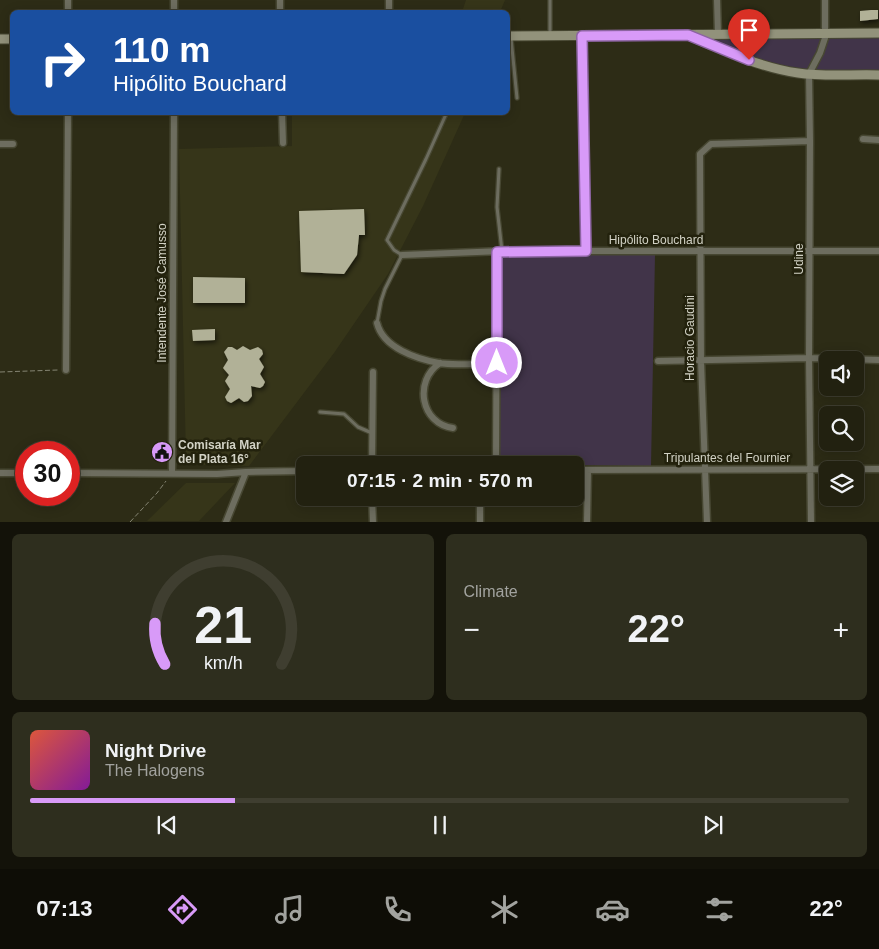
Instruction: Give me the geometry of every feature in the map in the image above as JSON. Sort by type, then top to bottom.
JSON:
[{"type":"street","points":[[717,0],[718,35]]},
{"type":"street","name":"Udine","points":[[811,522],[809,74],[820,53],[825,34],[825,0]]},
{"type":"street","points":[[510,35],[718,35],[879,32]]},
{"type":"street","points":[[688,35],[749,60],[788,72],[809,74],[879,74]]},
{"type":"street","points":[[582,36],[586,251]]},
{"type":"street","points":[[66,370],[68,115]]},
{"type":"street","name":"Intendente José Camusso","points":[[172,473],[174,115]]},
{"type":"street","points":[[282,115],[283,143]]},
{"type":"street","points":[[864,139],[879,140]]},
{"type":"street","name":"Horacio Gaudini","points":[[706,522],[701,361],[700,154],[711,144],[810,141]]},
{"type":"street","points":[[0,144],[12,144]]},
{"type":"street","points":[[496,456],[499,251]]},
{"type":"street","name":"Hipólito Bouchard","points":[[402,255],[499,251],[879,251]]},
{"type":"street","points":[[377,323],[378,328],[386,339],[401,351],[413,356],[440,364],[497,363]]},
{"type":"street","points":[[658,361],[809,358],[879,360]]},
{"type":"street","points":[[440,364],[430,373],[423,396],[426,410],[434,421],[445,427],[453,428]]},
{"type":"street","points":[[372,456],[373,372]]},
{"type":"street","name":"Tripulantes del Fournier","points":[[584,470],[879,469]]},
{"type":"street","points":[[587,522],[588,470]]},
{"type":"street","points":[[80,473],[217,474],[296,471]]},
{"type":"street","points":[[226,522],[246,472]]},
{"type":"street","points":[[0,473],[15,473]]},
{"type":"street","points":[[372,506],[372,522]]},
{"type":"street","points":[[480,506],[480,522]]},
{"type":"lane","points":[[550,0],[550,36]]},
{"type":"lane","points":[[510,43],[517,98]]},
{"type":"lane","points":[[377,323],[385,289],[402,255],[394,250],[387,240],[446,115]]},
{"type":"lane","points":[[499,169],[497,207],[499,251]]},
{"type":"lane","points":[[320,412],[344,414],[358,427],[372,434]]},
{"type":"path","points":[[0,372],[66,370]]},
{"type":"path","points":[[130,522],[157,493],[172,473]]},
{"type":"shaded area","points":[[466,0],[505,0],[501,10],[463,10]]},
{"type":"shaded area","points":[[829,37],[879,37],[879,71],[816,71],[815,69]]},
{"type":"shaded area","points":[[713,39],[822,39],[809,70],[771,63],[711,40]]},
{"type":"shaded area","points":[[292,115],[464,115],[423,206],[388,274],[334,353],[249,466],[203,465],[186,457],[179,149],[292,146]]},
{"type":"shaded area","points":[[500,255],[655,255],[651,466],[584,465],[584,456],[500,456]]},
{"type":"shaded area","points":[[186,483],[235,483],[199,521],[147,521]]},
{"type":"building","points":[[878,10],[878,19],[860,21],[860,11]]},
{"type":"building","points":[[364,209],[365,235],[359,235],[357,255],[344,274],[301,272],[299,211]]},
{"type":"building","points":[[193,277],[245,278],[245,303],[193,303]]},
{"type":"building","points":[[215,329],[215,340],[193,341],[192,330]]},
{"type":"building","points":[[243,346],[250,350],[258,347],[262,350],[263,354],[259,359],[264,367],[260,374],[265,382],[260,388],[251,386],[252,396],[248,401],[244,402],[239,398],[231,403],[225,397],[230,389],[225,381],[229,375],[223,368],[228,360],[224,352],[228,347],[237,350]]},
{"type":"place","name":"Comisaría Mar del Plata 16°","points":[[162,452]]},
{"type":"route","points":[[497,363],[497,252],[586,251],[582,36],[688,35],[749,60]]}]
